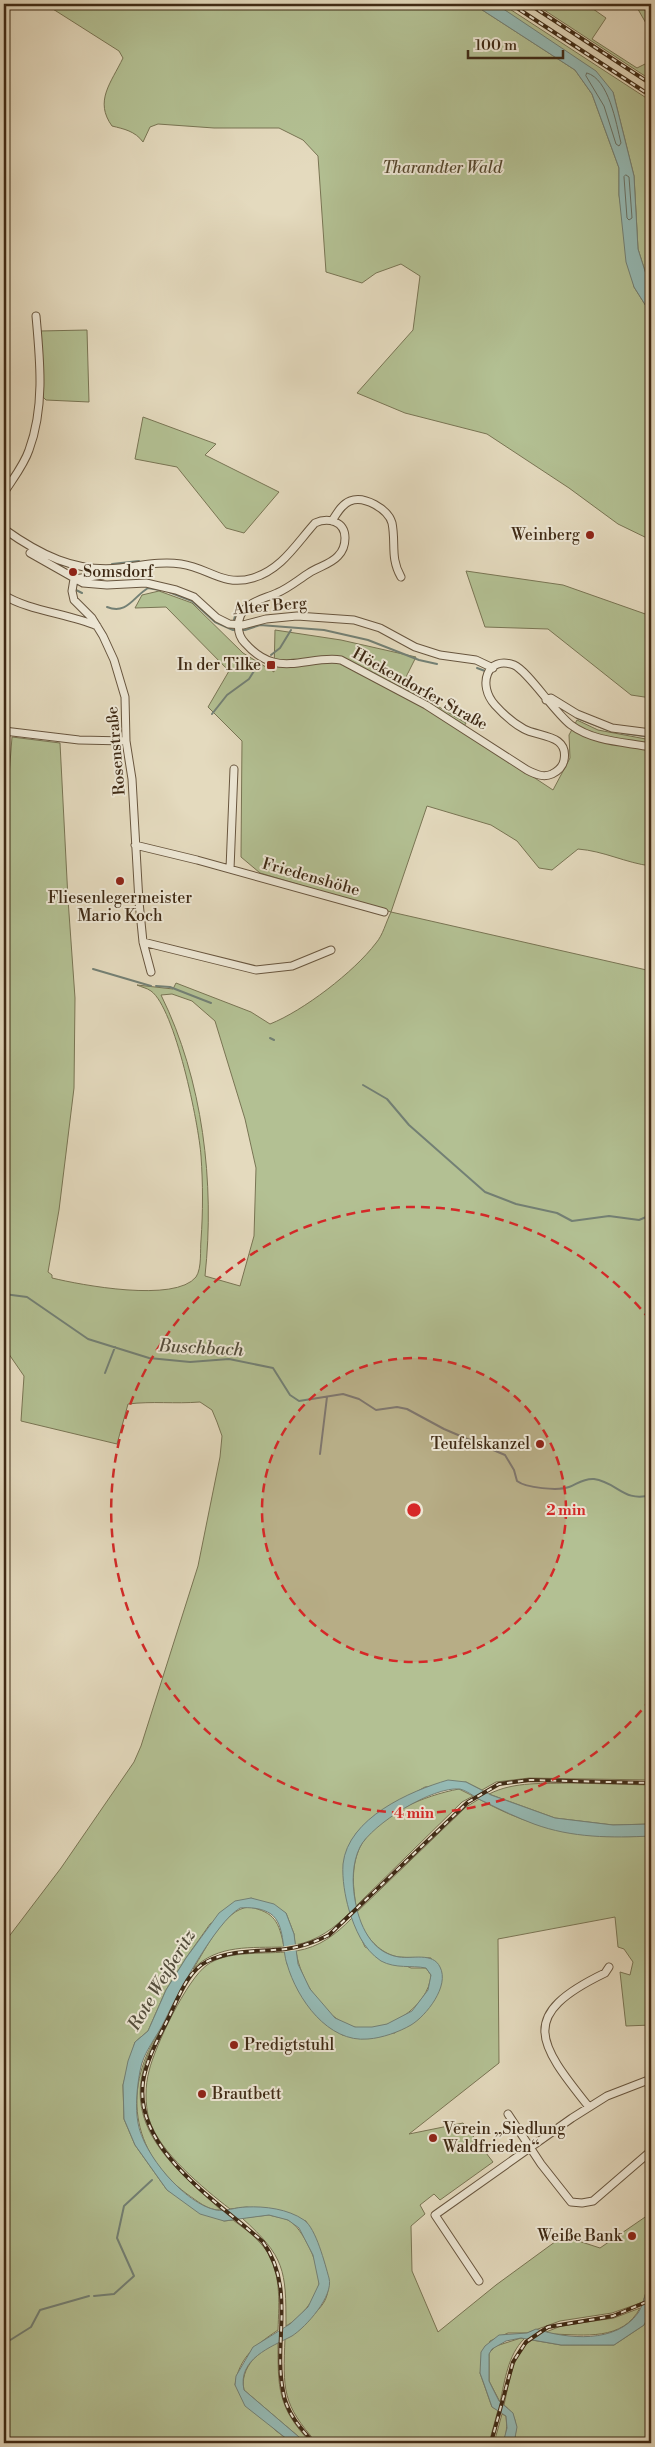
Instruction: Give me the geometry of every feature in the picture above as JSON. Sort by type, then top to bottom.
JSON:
[{"type":"main road","points":[[648,4],[651,9]]},
{"type":"street","points":[[4,493],[29,451],[38,414],[39,358],[36,316]]},
{"type":"street","points":[[332,520],[343,506],[354,500],[367,501],[382,510],[390,517],[392,524],[394,565],[400,577]]},
{"type":"street","points":[[4,529],[32,549],[63,562],[106,569],[167,563],[192,566],[220,578],[240,581],[269,572],[282,562],[315,523],[323,519],[332,520],[339,524],[345,531],[345,540],[339,555],[288,588],[248,606],[240,617],[238,628]]},
{"type":"street","name":"Alter Berg","points":[[30,553],[83,583],[95,585],[146,583],[176,590],[194,597],[217,618],[238,628],[266,619],[298,616],[354,620],[380,628],[415,648],[440,655],[476,660],[493,668]]},
{"type":"street","points":[[74,578],[103,575],[106,569]]},
{"type":"street","name":"Rosenstraße","points":[[74,578],[72,591],[74,600],[97,626],[114,660],[125,697],[126,742],[132,779],[143,942],[151,972]]},
{"type":"street","points":[[4,595],[38,609],[66,614],[97,626]]},
{"type":"street","name":"Höckendorfer Straße","points":[[238,628],[241,639],[253,652],[272,662],[283,663],[329,658],[341,660],[426,705],[527,770],[539,775],[550,775],[559,770],[564,760],[563,750],[557,740],[547,735],[525,730],[509,719],[490,699],[485,691],[485,683],[493,668]]},
{"type":"street","points":[[493,668],[500,664],[516,666],[523,670],[546,700],[563,718],[581,731],[596,737],[651,747]]},
{"type":"street","points":[[546,700],[551,698],[577,714],[612,728],[651,732]]},
{"type":"street","points":[[4,731],[70,740],[126,742]]},
{"type":"street","points":[[230,869],[234,769]]},
{"type":"street","name":"Friedenshöhe","points":[[135,845],[230,869],[384,912]]},
{"type":"street","points":[[143,942],[256,970],[292,966],[331,950]]},
{"type":"street","points":[[589,2107],[550,2055],[544,2030],[548,2015],[563,1996],[605,1973],[609,1967]]},
{"type":"street","points":[[479,2281],[436,2215],[589,2107],[628,2086],[651,2079]]},
{"type":"street","points":[[508,2114],[562,2193],[571,2202],[582,2203],[593,2200],[651,2150]]},
{"type":"green space","name":"Tharandter Wald","points":[[45,4],[473,4],[575,70],[592,94],[619,168],[619,195],[634,287],[651,314],[651,540],[618,524],[569,488],[487,434],[405,413],[357,393],[413,330],[420,276],[401,264],[376,273],[362,283],[326,272],[318,156],[303,140],[279,128],[214,128],[158,124],[150,127],[143,142],[133,133],[112,126],[104,108],[104,100],[123,58],[119,51]]},
{"type":"green space","points":[[496,4],[502,4],[651,101],[651,290],[638,249],[634,176],[613,92]]},
{"type":"green space","points":[[535,4],[586,4],[606,18],[592,39],[637,68],[651,61],[651,80]]},
{"type":"green space","points":[[635,4],[651,4],[651,32]]},
{"type":"green space","points":[[87,330],[89,402],[46,400],[43,397],[40,331]]},
{"type":"green space","points":[[143,417],[216,444],[205,455],[279,492],[244,533],[226,528],[177,467],[135,459]]},
{"type":"green space","points":[[466,571],[563,585],[651,616],[651,698],[631,695],[548,629],[485,627]]},
{"type":"green space","points":[[159,591],[192,603],[243,653],[274,672],[275,630],[341,640],[416,657],[402,685],[466,723],[462,730],[553,790],[570,758],[569,735],[577,720],[598,730],[651,740],[651,866],[578,849],[552,870],[539,868],[517,841],[491,825],[427,806],[391,912],[260,873],[241,857],[242,741],[208,707],[229,671],[166,607],[135,608],[142,595]]},
{"type":"green space","points":[[12,737],[60,743],[75,998],[74,1088],[59,1210],[48,1272],[52,1275],[52,1278],[105,1288],[149,1291],[185,1285],[196,1277],[198,1273],[202,1177],[199,1141],[191,1095],[169,1020],[160,1002],[151,991],[137,985],[173,989],[176,983],[251,1012],[270,1024],[312,1000],[355,966],[378,940],[391,912],[651,971],[651,1780],[529,1778],[496,1782],[482,1790],[466,1782],[425,1787],[376,1814],[357,1832],[349,1847],[350,1912],[325,1933],[295,1945],[294,1934],[286,1913],[251,1898],[210,1924],[166,1990],[148,2031],[135,2042],[123,2085],[124,2119],[135,2145],[167,2190],[224,2221],[233,2220],[248,2231],[268,2254],[273,2264],[278,2286],[278,2330],[256,2347],[245,2359],[240,2367],[235,2385],[275,2430],[292,2443],[4,2443],[4,1943],[61,1868],[134,1762],[141,1746],[198,1566],[220,1457],[222,1436],[212,1410],[200,1402],[128,1404],[117,1444],[21,1421],[24,1376],[4,1347],[4,841]],"holes":[[[172,994],[192,1001],[215,1021],[245,1119],[256,1168],[254,1236],[240,1286],[205,1276],[208,1241],[208,1205],[207,1169],[202,1132],[187,1062],[161,995]]]},
{"type":"green space","points":[[572,1783],[651,1785],[651,1824],[613,1825],[555,1818],[489,1794],[519,1785]]},
{"type":"green space","points":[[459,1789],[473,1796],[462,1802],[356,1906],[354,1870],[356,1856],[366,1837],[376,1826],[402,1809],[432,1796]]},
{"type":"green space","points":[[479,1799],[521,1819],[562,1831],[605,1836],[651,1836],[651,2025],[626,2026],[620,1972],[630,1975],[633,1962],[624,1949],[618,1947],[615,1917],[498,1939],[499,2063],[409,2134],[463,2123],[493,2162],[440,2200],[434,2194],[420,2205],[425,2214],[411,2226],[412,2271],[438,2332],[496,2285],[563,2236],[600,2248],[651,2213],[651,2276],[643,2302],[612,2313],[560,2321],[527,2333],[508,2333],[490,2341],[480,2373],[492,2407],[498,2410],[489,2443],[317,2443],[305,2429],[291,2406],[287,2395],[284,2371],[285,2338],[298,2330],[319,2309],[325,2301],[328,2289],[323,2259],[306,2221],[247,2207],[230,2209],[207,2191],[172,2156],[154,2131],[149,2119],[146,2095],[149,2071],[165,2030],[190,1984],[207,1965],[224,1957],[234,1955],[285,1952],[287,1964],[342,2035],[395,2033],[439,1989],[431,1958],[399,1957],[384,1952],[372,1941],[362,1927],[357,1912],[466,1807]]},
{"type":"green space","points":[[249,1907],[270,1915],[278,1925],[284,1947],[224,1951],[213,1955],[193,1969],[224,1922],[240,1909]]},
{"type":"green space","points":[[352,1918],[365,1947],[411,1968],[426,1968],[431,1975],[428,1987],[414,2008],[391,2023],[378,2027],[366,2029],[354,2027],[343,2023],[333,2016],[315,1997],[298,1962],[296,1951],[312,1947],[327,1939]]},
{"type":"green space","points":[[161,2029],[144,2065],[140,2093],[143,2113],[150,2132],[161,2150],[190,2182],[221,2210],[211,2209],[202,2205],[168,2177],[153,2159],[143,2138],[138,2117],[137,2095],[141,2073],[149,2051]]},
{"type":"green space","points":[[269,2215],[283,2218],[294,2224],[310,2249],[319,2277],[319,2284],[311,2302],[301,2314],[286,2326],[285,2291],[280,2266],[267,2243],[242,2218]]},
{"type":"green space","points":[[640,2308],[633,2319],[624,2326],[602,2334],[577,2335],[546,2332],[561,2326],[614,2318]]},
{"type":"green space","points":[[651,2311],[651,2443],[514,2443],[516,2432],[514,2418],[509,2409],[504,2405],[512,2370],[525,2346],[532,2340],[561,2345],[614,2345],[644,2325]]},
{"type":"green space","points":[[521,2338],[524,2339],[514,2352],[500,2402],[489,2381],[489,2353],[496,2346]]},
{"type":"green space","points":[[278,2341],[278,2372],[282,2396],[292,2418],[311,2443],[306,2443],[244,2390],[245,2374],[252,2360],[264,2349]]},
{"type":"green space","points":[[502,2414],[506,2416],[507,2427],[505,2436],[503,2443],[494,2443]]},
{"type":"water","points":[[473,4],[496,4],[596,71],[613,92],[634,176],[638,249],[651,290],[651,314],[634,287],[626,262],[619,195],[619,168],[592,94],[575,70]]},
{"type":"water","points":[[448,1780],[466,1782],[491,1795],[555,1818],[613,1825],[651,1824],[651,1836],[592,1836],[548,1829],[510,1814],[460,1789],[448,1790],[420,1800],[390,1818],[367,1838],[357,1853],[353,1880],[355,1900],[363,1928],[374,1944],[381,1950],[399,1957],[432,1959],[440,1967],[442,1983],[439,1991],[435,2000],[417,2021],[406,2028],[390,2034],[368,2039],[353,2038],[340,2034],[327,2026],[306,2004],[298,1991],[285,1958],[281,1931],[276,1918],[260,1909],[240,1908],[220,1928],[198,1960],[147,2051],[142,2064],[138,2084],[138,2123],[148,2149],[167,2176],[179,2188],[204,2206],[216,2210],[261,2207],[291,2213],[308,2224],[316,2238],[329,2278],[327,2293],[323,2302],[298,2332],[266,2350],[251,2362],[243,2379],[244,2390],[306,2443],[292,2443],[245,2406],[235,2385],[236,2376],[253,2347],[290,2324],[308,2307],[319,2284],[313,2255],[299,2228],[288,2220],[269,2215],[224,2221],[200,2214],[167,2190],[135,2145],[124,2119],[123,2085],[128,2061],[135,2042],[148,2031],[166,1990],[186,1958],[219,1913],[235,1901],[251,1898],[274,1904],[286,1913],[294,1934],[298,1964],[310,1989],[335,2018],[355,2027],[372,2027],[387,2024],[412,2011],[428,1990],[431,1975],[426,1968],[398,1966],[381,1961],[369,1951],[357,1931],[349,1910],[344,1887],[343,1864],[347,1848],[356,1833],[368,1820],[399,1799]]},
{"type":"water","points":[[651,2276],[651,2311],[644,2325],[614,2345],[561,2345],[521,2338],[506,2341],[492,2349],[489,2354],[489,2381],[499,2401],[513,2413],[517,2427],[514,2443],[503,2443],[507,2428],[506,2416],[492,2407],[480,2373],[481,2352],[485,2346],[499,2335],[527,2333],[536,2329],[576,2337],[604,2334],[617,2330],[629,2323],[638,2313]]},
{"type":"pier","points":[[298,1944],[299,1950],[282,1952],[281,1947]]},
{"type":"waterway","points":[[112,564],[139,561]]},
{"type":"waterway","points":[[142,570],[145,580]]},
{"type":"waterway","points":[[107,607],[120,609],[148,588],[160,590]]},
{"type":"waterway","points":[[76,590],[82,593]]},
{"type":"waterway","points":[[169,592],[192,601],[215,622],[233,630],[245,630],[260,625],[324,630],[368,640],[419,660],[437,664]]},
{"type":"waterway","points":[[238,612],[242,606]]},
{"type":"waterway","points":[[234,620],[235,616]]},
{"type":"waterway","points":[[271,655],[280,648],[291,630]]},
{"type":"waterway","points":[[212,714],[227,695],[249,679],[259,663]]},
{"type":"waterway","points":[[477,668],[485,671]]},
{"type":"waterway","points":[[577,718],[608,730]]},
{"type":"waterway","points":[[622,733],[651,737]]},
{"type":"waterway","points":[[93,969],[151,986]]},
{"type":"waterway","points":[[156,986],[170,987],[211,1003]]},
{"type":"waterway","points":[[270,1038],[274,1040]]},
{"type":"waterway","points":[[363,1085],[387,1099],[409,1125],[485,1192],[516,1204],[557,1213],[572,1221],[609,1216],[639,1220],[651,1215]]},
{"type":"waterway","name":"Buschbach","points":[[4,1294],[27,1297],[88,1339],[149,1358],[190,1362],[229,1359],[273,1368],[290,1395],[299,1401],[343,1394],[359,1399],[376,1410],[397,1407],[407,1409],[444,1429],[505,1455],[514,1470],[517,1481],[527,1485],[558,1489],[569,1487],[584,1480],[594,1479],[634,1496],[651,1495]]},
{"type":"waterway","points":[[105,1373],[115,1347]]},
{"type":"waterway","points":[[320,1454],[327,1397]]},
{"type":"waterway","points":[[94,2296],[114,2294],[134,2276],[117,2238],[124,2206],[152,2180]]},
{"type":"waterway","points":[[4,2344],[31,2327],[40,2310],[89,2296]]},
{"type":"railway","points":[[511,4],[651,96]]},
{"type":"railway","points":[[529,4],[651,84]]},
{"type":"railway","points":[[314,2443],[294,2419],[287,2406],[283,2391],[280,2353],[281,2296],[279,2278],[273,2260],[263,2242],[203,2192],[165,2152],[152,2130],[144,2107],[143,2082],[149,2059],[178,1997],[194,1972],[200,1966],[217,1957],[227,1954],[298,1947],[329,1935],[468,1802],[499,1784],[530,1780],[651,1783]]},
{"type":"railway","points":[[491,2443],[513,2362],[526,2342],[548,2327],[613,2316],[651,2300]]},
{"type":"place","name":"Weinberg","points":[[590,535]]},
{"type":"place","name":"Somsdorf","points":[[73,572]]},
{"type":"place","name":"In der Tilke","points":[[271,665]]},
{"type":"place","name":"Fliesenlegermeister Mario Koch","points":[[120,881]]},
{"type":"place","name":"Teufelskanzel","points":[[540,1444]]},
{"type":"place","name":"Predigtstuhl","points":[[234,2045]]},
{"type":"place","name":"Brautbett","points":[[202,2094]]},
{"type":"place","name":"Verein „Siedlung Waldfrieden“","points":[[433,2138]]},
{"type":"place","name":"Weiße Bank","points":[[632,2236]]},
{"type":"water label","name":"Rote Weißeritz","points":[[162,1980]]}]
